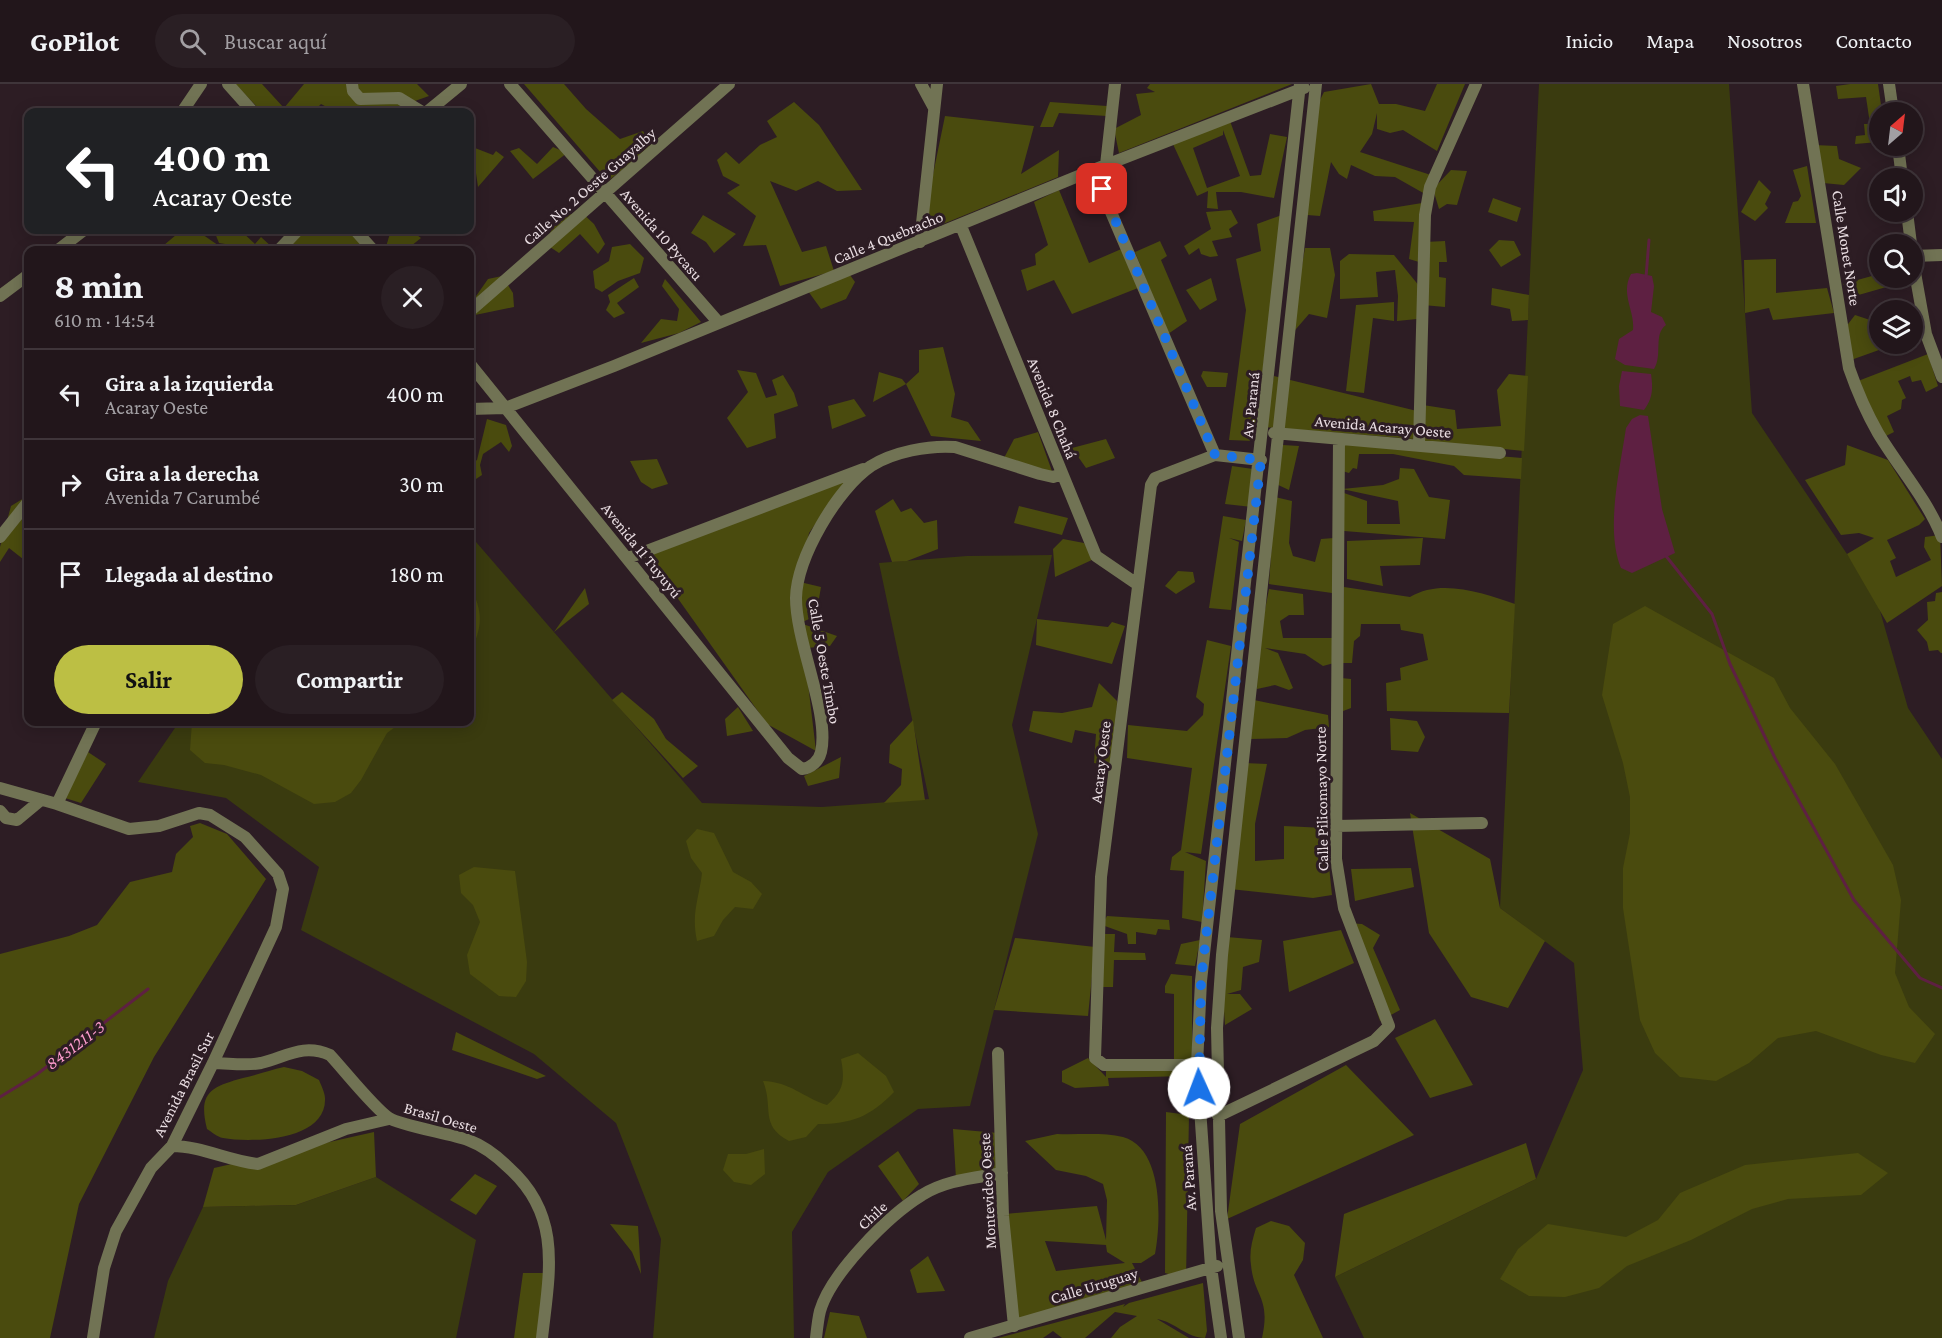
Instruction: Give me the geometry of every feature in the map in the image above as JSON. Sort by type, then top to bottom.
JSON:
[{"type":"street","points":[[185,108],[201,84]]},
{"type":"street","points":[[228,84],[249,108]]},
{"type":"street","points":[[352,84],[353,91],[360,99],[399,98],[415,108]]},
{"type":"street","points":[[432,108],[461,84]]},
{"type":"street","name":"Avenida 10 Pycasu","points":[[510,84],[719,323]]},
{"type":"street","name":"Calle No. 2 Oeste Guayalby","points":[[474,308],[729,84]]},
{"type":"street","points":[[921,84],[934,108]]},
{"type":"street","points":[[920,242],[938,84]]},
{"type":"street","points":[[1106,165],[1115,84]]},
{"type":"street","name":"Calle 4 Quebracho","points":[[474,409],[504,408],[961,226],[1300,87],[1316,84]]},
{"type":"street","name":"Av. Paraná","points":[[1239,1338],[1221,1211],[1217,1028],[1227,903],[1280,434],[1316,84]]},
{"type":"street","points":[[1419,445],[1425,215],[1430,187],[1476,84]]},
{"type":"street","name":"Calle Monet Norte","points":[[1803,84],[1849,369],[1860,399],[1878,433],[1934,516],[1942,537]]},
{"type":"street","points":[[1889,84],[1892,102]]},
{"type":"street","name":"Av. Paraná","points":[[1221,1338],[1211,1267],[1197,1065],[1201,981],[1261,460],[1300,87]]},
{"type":"street","points":[[1093,170],[1215,455]]},
{"type":"street","name":"Avenida 8 Chahá","points":[[961,226],[1098,559],[1137,584]]},
{"type":"street","points":[[63,246],[79,234]]},
{"type":"street","points":[[283,246],[294,234]]},
{"type":"street","points":[[359,234],[369,246]]},
{"type":"street","points":[[1923,256],[1942,255]]},
{"type":"street","points":[[0,296],[24,279]]},
{"type":"street","points":[[1918,288],[1926,334],[1942,377]]},
{"type":"street","name":"Avenida 11 Tuyuyú","points":[[474,369],[788,758]]},
{"type":"street","name":"Avenida Acaray Oeste","points":[[1264,432],[1500,453]]},
{"type":"street","name":"Calle Pilicomayo Norte","points":[[1218,1116],[1374,1041],[1388,1030],[1389,1022],[1344,908],[1335,859],[1339,440]]},
{"type":"street","name":"Calle 5 Oeste Timbo","points":[[788,758],[797,767],[807,768],[815,763],[821,751],[822,727],[796,611],[799,581],[818,528],[857,478],[883,460],[940,446],[955,447],[1049,477],[1062,474]]},
{"type":"street","name":"Acaray Oeste","points":[[1197,1065],[1104,1065],[1095,1058],[1101,877],[1148,495],[1153,481],[1215,455],[1261,460]]},
{"type":"street","points":[[628,558],[870,467]]},
{"type":"street","points":[[0,537],[24,507]]},
{"type":"street","points":[[0,788],[57,804],[94,726]]},
{"type":"street","points":[[0,811],[6,819],[17,820],[41,800]]},
{"type":"street","name":"Avenida Brasil Sur","points":[[57,804],[129,829],[159,826],[199,813],[210,815],[245,837],[278,874],[283,890],[276,927],[213,1063],[172,1146],[151,1168],[116,1231],[104,1268],[93,1338]]},
{"type":"street","points":[[1336,826],[1482,823]]},
{"type":"street","points":[[1210,903],[1227,903]]},
{"type":"street","name":"Brasil Oeste","points":[[213,1063],[260,1063],[293,1052],[319,1050],[330,1055],[389,1119]]},
{"type":"street","name":"Montevideo Oeste","points":[[998,1053],[1002,1173],[1014,1326]]},
{"type":"street","name":"Brasil Oeste","points":[[172,1146],[186,1146],[258,1164],[346,1129],[389,1119],[459,1137],[485,1148],[521,1179],[534,1195],[543,1214],[550,1247],[542,1338]]},
{"type":"street","name":"Chile","points":[[816,1338],[821,1309],[837,1280],[854,1256],[891,1218],[923,1194],[958,1181],[1002,1173]]},
{"type":"street","name":"Calle Uruguay","points":[[970,1338],[1227,1263]]},
{"type":"shaded area","points":[[235,84],[262,84],[284,108],[258,108]]},
{"type":"shaded area","points":[[304,84],[417,84],[429,96],[400,108],[330,108],[321,104],[317,108],[284,108]]},
{"type":"shaded area","points":[[524,84],[564,84],[586,109],[620,139],[643,131],[652,146],[608,181]]},
{"type":"shaded area","points":[[1150,84],[1292,84],[1119,153],[1114,129],[1141,115],[1136,94],[1155,92],[1147,88]]},
{"type":"shaded area","points":[[1371,84],[1379,104],[1396,104],[1425,111],[1437,84],[1465,84],[1437,151],[1403,130],[1390,133],[1377,129],[1377,113],[1372,134],[1360,152],[1434,176],[1425,194],[1395,177],[1375,176],[1351,165],[1347,179],[1339,174],[1331,162],[1320,216],[1307,215],[1314,112],[1324,92]]},
{"type":"shaded area","points":[[1539,84],[1729,84],[1752,413],[1876,597],[1908,708],[1942,759],[1942,1338],[1364,1338],[1335,1277],[1536,1179],[1583,1070],[1574,963],[1500,908]]},
{"type":"shaded area","points":[[1878,84],[1881,102],[1869,102],[1869,117],[1866,97],[1838,99],[1836,86]]},
{"type":"shaded area","points":[[794,102],[819,125],[862,190],[837,191],[818,181],[796,191],[770,181],[802,252],[826,246],[834,271],[780,286],[766,245],[743,246],[756,216],[727,193],[740,185],[723,176],[717,160],[726,152],[739,164],[760,145],[777,137],[767,121]]},
{"type":"shaded area","points":[[1050,102],[1107,106],[1107,116],[1059,113],[1053,127],[1040,127]]},
{"type":"shaded area","points":[[945,116],[1034,126],[1021,174],[1059,150],[1058,177],[921,233]]},
{"type":"shaded area","points":[[1230,121],[1250,176],[1261,175],[1270,134],[1287,137],[1274,198],[1241,192],[1216,192],[1218,209],[1207,208],[1208,191],[1197,196],[1172,142]],"holes":[[[1223,130],[1240,176],[1207,188],[1193,148],[1223,135]]]},
{"type":"shaded area","points":[[1864,124],[1869,124],[1869,143],[1855,144],[1856,136],[1865,135]]},
{"type":"shaded area","points":[[1814,145],[1837,146],[1839,159],[1861,168],[1844,185],[1823,183]]},
{"type":"shaded area","points":[[474,147],[493,155],[496,151],[504,157],[478,187]]},
{"type":"shaded area","points":[[553,147],[567,153],[533,179],[510,151],[519,148],[537,164]]},
{"type":"shaded area","points":[[1807,166],[1816,223],[1785,223],[1793,202],[1798,201],[1801,196],[1793,170]]},
{"type":"shaded area","points":[[1451,170],[1467,171],[1457,205],[1447,204],[1439,209],[1433,189]]},
{"type":"shaded area","points":[[1759,180],[1771,192],[1765,204],[1768,208],[1755,221],[1741,212]]},
{"type":"shaded area","points":[[1059,190],[1089,263],[1126,247],[1138,288],[1072,314],[1054,280],[1027,291],[1021,270],[1036,265],[1035,254],[1048,245],[1034,202]]},
{"type":"shaded area","points":[[1493,198],[1521,208],[1517,222],[1488,212]]},
{"type":"shaded area","points":[[1422,203],[1419,262],[1409,259],[1414,222],[1374,221],[1373,211]]},
{"type":"shaded area","points":[[1231,210],[1238,223],[1229,229],[1232,237],[1212,241],[1218,256],[1210,257],[1201,254],[1199,248],[1189,255],[1184,246],[1211,229],[1206,212]]},
{"type":"shaded area","points":[[580,211],[594,224],[605,244],[598,254],[580,234],[559,253],[550,247],[550,233],[558,219]]},
{"type":"shaded area","points":[[703,215],[736,234],[714,253],[706,242],[691,233]]},
{"type":"shaded area","points":[[1282,215],[1254,441],[1229,440],[1246,310],[1236,259],[1261,251],[1257,224]]},
{"type":"shaded area","points":[[177,234],[202,234],[219,246],[163,246]]},
{"type":"shaded area","points":[[215,234],[244,234],[255,244],[261,237],[271,246],[238,246],[219,243]]},
{"type":"shaded area","points":[[298,234],[355,234],[366,246],[287,246]]},
{"type":"shaded area","points":[[390,234],[416,234],[421,238],[411,246],[386,246]]},
{"type":"shaded area","points":[[1499,240],[1514,241],[1521,255],[1501,267],[1489,250]]},
{"type":"shaded area","points":[[1160,241],[1167,256],[1161,260],[1187,321],[1168,334],[1135,252]]},
{"type":"shaded area","points":[[1445,241],[1447,262],[1439,262],[1439,277],[1446,278],[1445,307],[1423,305],[1425,242]]},
{"type":"shaded area","points":[[630,244],[644,258],[640,273],[618,281],[602,292],[595,288],[593,271],[609,261],[612,247]]},
{"type":"shaded area","points":[[1305,248],[1330,248],[1335,275],[1327,318],[1309,314],[1290,336]]},
{"type":"shaded area","points":[[1349,254],[1394,255],[1420,287],[1417,319],[1397,321],[1398,296],[1395,270],[1376,272],[1378,297],[1340,299],[1340,261]]},
{"type":"shaded area","points":[[1776,259],[1776,293],[1827,288],[1834,313],[1773,320],[1769,308],[1745,313],[1744,260]]},
{"type":"shaded area","points":[[1631,274],[1652,276],[1654,286],[1651,312],[1662,317],[1666,325],[1660,334],[1657,363],[1654,369],[1625,365],[1615,359],[1619,339],[1633,330],[1627,289]]},
{"type":"shaded area","points":[[850,275],[855,282],[846,299],[821,309],[808,291]]},
{"type":"shaded area","points":[[502,276],[513,293],[514,307],[475,315],[474,299],[488,279]]},
{"type":"shaded area","points":[[1869,277],[1869,288],[1883,288],[1855,296],[1843,284]]},
{"type":"shaded area","points":[[634,278],[639,287],[617,303],[625,313],[614,318],[606,310],[610,302],[608,295]]},
{"type":"shaded area","points":[[1211,278],[1217,300],[1200,310],[1186,290]]},
{"type":"shaded area","points":[[665,279],[701,322],[679,333],[641,343],[661,319],[677,321],[679,309],[662,286]]},
{"type":"shaded area","points":[[1492,288],[1529,295],[1528,320],[1512,321],[1510,309],[1491,305]]},
{"type":"shaded area","points":[[1394,302],[1394,321],[1373,318],[1364,393],[1346,391],[1356,305]]},
{"type":"shaded area","points":[[1855,315],[1869,320],[1869,354],[1851,360],[1845,328]]},
{"type":"shaded area","points":[[943,347],[955,394],[951,417],[968,422],[981,441],[931,436],[906,384],[919,372],[919,350]]},
{"type":"shaded area","points":[[1928,354],[1938,386],[1926,392],[1921,380],[1912,382],[1910,376],[1898,381],[1906,398],[1902,400],[1901,409],[1887,416],[1894,432],[1884,437],[1858,381]]},
{"type":"shaded area","points":[[737,370],[756,373],[766,398],[777,395],[772,380],[783,375],[794,393],[798,406],[774,414],[776,438],[747,448],[727,418],[748,392]]},
{"type":"shaded area","points":[[1203,371],[1228,373],[1226,387],[1207,387],[1201,376]]},
{"type":"shaded area","points":[[1622,371],[1651,374],[1652,393],[1644,410],[1620,406],[1619,386]]},
{"type":"shaded area","points":[[879,372],[902,379],[906,384],[873,402]]},
{"type":"shaded area","points":[[1509,374],[1528,376],[1524,451],[1424,441],[1423,405],[1455,410],[1457,429],[1501,426],[1497,390]]},
{"type":"shaded area","points":[[1274,376],[1417,411],[1414,439],[1264,427]]},
{"type":"shaded area","points":[[854,399],[866,416],[832,429],[828,406]]},
{"type":"shaded area","points":[[1640,415],[1648,416],[1662,509],[1675,553],[1632,573],[1621,568],[1616,552],[1614,517],[1626,428],[1632,419]]},
{"type":"shaded area","points":[[487,419],[506,425],[512,446],[509,452],[501,442],[483,454],[480,465],[482,475],[474,480],[474,462],[477,460]]},
{"type":"shaded area","points":[[1038,432],[1053,474],[1004,458],[1014,439]]},
{"type":"shaded area","points":[[1106,439],[1115,458],[1086,468],[1072,448]]},
{"type":"shaded area","points":[[1344,443],[1522,458],[1521,479],[1464,475],[1454,466],[1393,454],[1359,454],[1357,469],[1353,468],[1349,473],[1342,471]]},
{"type":"shaded area","points":[[1283,445],[1299,446],[1289,490],[1276,484]]},
{"type":"shaded area","points":[[1847,445],[1888,460],[1925,519],[1919,525],[1887,540],[1896,558],[1890,561],[1896,577],[1931,560],[1924,547],[1925,537],[1940,535],[1942,586],[1887,623],[1847,554],[1874,538],[1859,533],[1841,535],[1805,480],[1845,465]]},
{"type":"shaded area","points":[[657,459],[668,484],[652,489],[641,482],[630,461]]},
{"type":"shaded area","points":[[1232,466],[1253,469],[1252,507],[1225,504]]},
{"type":"shaded area","points":[[1400,468],[1414,469],[1429,497],[1450,500],[1445,539],[1344,531],[1344,493],[1367,501],[1367,524],[1400,524],[1398,501],[1342,489],[1383,485],[1399,479]]},
{"type":"shaded area","points":[[850,475],[809,533],[800,577],[800,582],[821,587],[816,616],[800,623],[837,636],[830,646],[806,648],[801,624],[816,751],[767,724],[647,555]]},
{"type":"shaded area","points":[[1275,497],[1292,501],[1289,543],[1293,556],[1315,562],[1321,539],[1334,538],[1332,593],[1269,584]]},
{"type":"shaded area","points":[[24,498],[24,560],[9,548],[0,562],[0,547],[11,506]]},
{"type":"shaded area","points":[[893,499],[901,512],[911,508],[924,523],[937,520],[938,549],[907,561],[892,562],[875,511]]},
{"type":"shaded area","points":[[1019,506],[1068,518],[1062,535],[1014,523]]},
{"type":"shaded area","points":[[1223,516],[1246,520],[1242,541],[1229,538],[1239,542],[1231,610],[1209,608]]},
{"type":"shaded area","points":[[1423,538],[1420,565],[1380,566],[1383,586],[1347,579],[1347,541]]},
{"type":"shaded area","points":[[1063,539],[1084,543],[1094,559],[1055,577],[1053,549]]},
{"type":"shaded area","points":[[474,540],[702,803],[822,807],[929,799],[879,563],[967,556],[1052,555],[1012,725],[1038,834],[970,1106],[918,1109],[828,1172],[792,1232],[794,1338],[653,1338],[661,1239],[616,1123],[534,1054],[301,930],[319,867],[226,798],[138,782],[176,726],[474,726]]},
{"type":"shaded area","points":[[1178,571],[1193,572],[1195,582],[1176,594],[1165,586]]},
{"type":"shaded area","points":[[1344,587],[1410,597],[1422,591],[1435,589],[1462,589],[1515,604],[1509,713],[1387,711],[1386,683],[1401,680],[1400,668],[1428,660],[1423,634],[1401,630],[1400,624],[1361,624],[1360,636],[1354,641],[1352,663],[1343,663],[1341,678],[1351,679],[1351,708],[1338,713]]},
{"type":"shaded area","points":[[585,588],[589,604],[554,632]]},
{"type":"shaded area","points":[[1269,589],[1303,594],[1304,615],[1289,615],[1280,621],[1283,638],[1335,638],[1334,663],[1323,666],[1305,654],[1265,648],[1278,653],[1293,688],[1289,690],[1275,685],[1257,689],[1258,646]]},
{"type":"shaded area","points":[[1942,592],[1941,653],[1938,650],[1929,651],[1927,642],[1917,630],[1928,620],[1927,602],[1935,601],[1936,593]]},
{"type":"shaded area","points":[[474,594],[480,620],[474,643]]},
{"type":"shaded area","points":[[1645,606],[1774,678],[1790,708],[1835,764],[1893,865],[1901,900],[1895,973],[1909,1007],[1935,1034],[1915,1063],[1881,1055],[1816,1031],[1778,1038],[1749,1063],[1716,1081],[1680,1077],[1655,1053],[1640,1020],[1623,908],[1623,868],[1630,833],[1630,797],[1623,763],[1602,695],[1613,624]]},
{"type":"shaded area","points":[[1037,619],[1108,627],[1112,622],[1125,626],[1112,664],[1036,645]]},
{"type":"shaded area","points":[[1207,640],[1231,646],[1201,854],[1185,852],[1206,861],[1202,922],[1182,918],[1184,871],[1170,870],[1172,857],[1181,850],[1192,768],[1127,758],[1128,725],[1187,731],[1203,715],[1204,704],[1196,697]]},
{"type":"shaded area","points":[[1099,683],[1117,701],[1115,767],[1094,763],[1096,734],[1075,730],[1072,743],[1029,731],[1033,711],[1062,713],[1092,707]]},
{"type":"shaded area","points":[[622,692],[654,719],[666,739],[698,766],[683,778],[612,700]]},
{"type":"shaded area","points":[[1254,700],[1328,715],[1329,727],[1305,730],[1287,738],[1250,739]]},
{"type":"shaded area","points":[[738,707],[753,731],[727,736],[725,719]]},
{"type":"shaded area","points":[[1390,718],[1417,721],[1425,737],[1418,752],[1391,750]]},
{"type":"shaded area","points":[[913,720],[925,800],[884,803],[901,785],[902,769],[889,763],[890,745]]},
{"type":"shaded area","points":[[192,726],[397,726],[387,733],[361,780],[351,793],[335,802],[314,804],[261,775],[224,765],[205,763],[190,750]]},
{"type":"shaded area","points":[[88,752],[106,764],[81,803],[65,798]]},
{"type":"shaded area","points":[[841,757],[839,778],[808,786],[804,776]]},
{"type":"shaded area","points":[[1244,763],[1267,764],[1255,824],[1255,861],[1284,859],[1284,826],[1325,828],[1332,895],[1313,898],[1230,889]]},
{"type":"shaded area","points":[[1410,813],[1490,859],[1500,908],[1545,941],[1508,1008],[1471,997],[1429,933]]},
{"type":"shaded area","points":[[200,823],[227,834],[266,879],[154,1057],[79,1204],[50,1338],[0,1338],[0,954],[69,936],[97,925],[130,882],[172,872],[176,854],[193,837],[190,826]]},
{"type":"shaded area","points":[[697,829],[714,833],[733,872],[751,882],[762,894],[753,909],[735,907],[723,920],[714,936],[697,941],[695,914],[702,873],[691,858],[686,841]]},
{"type":"shaded area","points":[[474,867],[515,871],[527,962],[526,981],[516,997],[499,996],[470,974],[467,955],[480,922],[473,905],[461,893],[459,875]]},
{"type":"shaded area","points":[[1411,868],[1414,887],[1355,901],[1351,869]]},
{"type":"shaded area","points":[[1107,916],[1169,920],[1170,930],[1158,929],[1156,935],[1136,932],[1136,944],[1128,944],[1127,934],[1102,925]]},
{"type":"shaded area","points":[[1346,923],[1362,924],[1380,935],[1373,948],[1400,1010],[1380,1021]]},
{"type":"shaded area","points":[[1341,930],[1354,963],[1289,992],[1283,941]]},
{"type":"shaded area","points":[[1104,934],[1115,934],[1114,952],[1145,953],[1146,960],[1114,960],[1113,987],[1100,987]]},
{"type":"shaded area","points":[[1227,937],[1262,940],[1259,962],[1243,967],[1241,990],[1227,994],[1240,994],[1252,1009],[1225,1025],[1223,996]]},
{"type":"shaded area","points":[[1015,938],[1095,947],[1088,1016],[994,1010]]},
{"type":"shaded area","points":[[1200,940],[1195,966],[1175,964],[1181,944]]},
{"type":"shaded area","points":[[1171,974],[1192,976],[1192,1059],[1174,1060],[1174,994],[1165,993],[1165,986]]},
{"type":"shaded area","points":[[1435,1019],[1473,1085],[1430,1098],[1395,1038]]},
{"type":"shaded area","points":[[456,1032],[546,1076],[537,1079],[452,1050]]},
{"type":"shaded area","points":[[858,1053],[886,1076],[894,1092],[885,1101],[859,1117],[840,1123],[818,1124],[806,1137],[789,1141],[774,1129],[770,1122],[763,1081],[789,1087],[827,1105],[837,1095],[842,1085],[841,1059]]},
{"type":"shaded area","points":[[1088,1058],[1106,1077],[1106,1069],[1187,1068],[1186,1076],[1108,1078],[1109,1086],[1075,1088],[1062,1082],[1062,1071]]},
{"type":"shaded area","points":[[1346,1065],[1414,1135],[1227,1219],[1240,1124]]},
{"type":"shaded area","points":[[284,1067],[302,1071],[319,1080],[325,1098],[322,1112],[314,1123],[301,1131],[285,1136],[251,1140],[223,1138],[207,1129],[204,1107],[209,1093],[232,1081]]},
{"type":"shaded area","points":[[1166,1112],[1189,1115],[1186,1279],[1165,1273]]},
{"type":"shaded area","points":[[953,1129],[998,1133],[1000,1171],[956,1179]]},
{"type":"shaded area","points":[[374,1132],[376,1177],[296,1205],[203,1207],[214,1168]]},
{"type":"shaded area","points":[[1057,1134],[1115,1135],[1136,1144],[1146,1156],[1157,1188],[1157,1241],[1155,1254],[1141,1263],[1132,1263],[1145,1288],[1016,1324],[1005,1214],[1097,1206],[1106,1240],[1107,1200],[1103,1184],[1086,1176],[1056,1170],[1025,1141]],"holes":[[[1045,1241],[1106,1245],[1107,1252],[1125,1263],[1056,1271]]]},
{"type":"shaded area","points":[[1526,1143],[1536,1179],[1335,1277],[1344,1214]]},
{"type":"shaded area","points":[[764,1149],[765,1174],[751,1185],[734,1182],[723,1170],[728,1154],[746,1154]]},
{"type":"shaded area","points":[[898,1151],[919,1184],[903,1201],[878,1166]]},
{"type":"shaded area","points":[[1858,1153],[1888,1173],[1861,1195],[1788,1199],[1752,1209],[1691,1240],[1627,1266],[1599,1288],[1565,1297],[1529,1296],[1500,1279],[1518,1249],[1548,1224],[1626,1237],[1658,1220],[1680,1193],[1745,1165]]},
{"type":"shaded area","points":[[475,1174],[497,1186],[476,1215],[450,1200]]},
{"type":"shaded area","points":[[376,1177],[476,1240],[456,1338],[154,1338],[168,1281],[203,1207],[296,1205]]},
{"type":"shaded area","points":[[1271,1221],[1289,1226],[1305,1243],[1303,1260],[1294,1275],[1323,1338],[1262,1338],[1263,1305],[1250,1260],[1256,1228]]},
{"type":"shaded area","points":[[610,1224],[638,1226],[641,1274],[632,1252]]},
{"type":"shaded area","points":[[928,1256],[945,1291],[917,1293],[910,1270]]},
{"type":"shaded area","points":[[523,1273],[547,1273],[538,1338],[514,1338]]},
{"type":"shaded area","points":[[1203,1283],[1207,1331],[1205,1338],[1192,1335],[1157,1319],[1189,1338],[1111,1338],[1120,1327],[1137,1316],[1115,1312],[1085,1338],[1062,1338],[1053,1331],[1043,1338],[998,1338],[1125,1304],[1123,1307],[1129,1303]]},
{"type":"shaded area","points":[[830,1312],[859,1316],[867,1338],[824,1338]]},
{"type":"waterway","points":[[1646,277],[1649,240]]},
{"type":"waterway","points":[[1666,556],[1712,614],[1730,664],[1775,758],[1854,900],[1920,978],[1942,988]]},
{"type":"waterway","name":"8431211-3","points":[[0,1097],[36,1075],[148,989]]},
{"type":"route","points":[[1102,189],[1215,455],[1261,460],[1201,981],[1197,1065],[1199,1088]]}]
